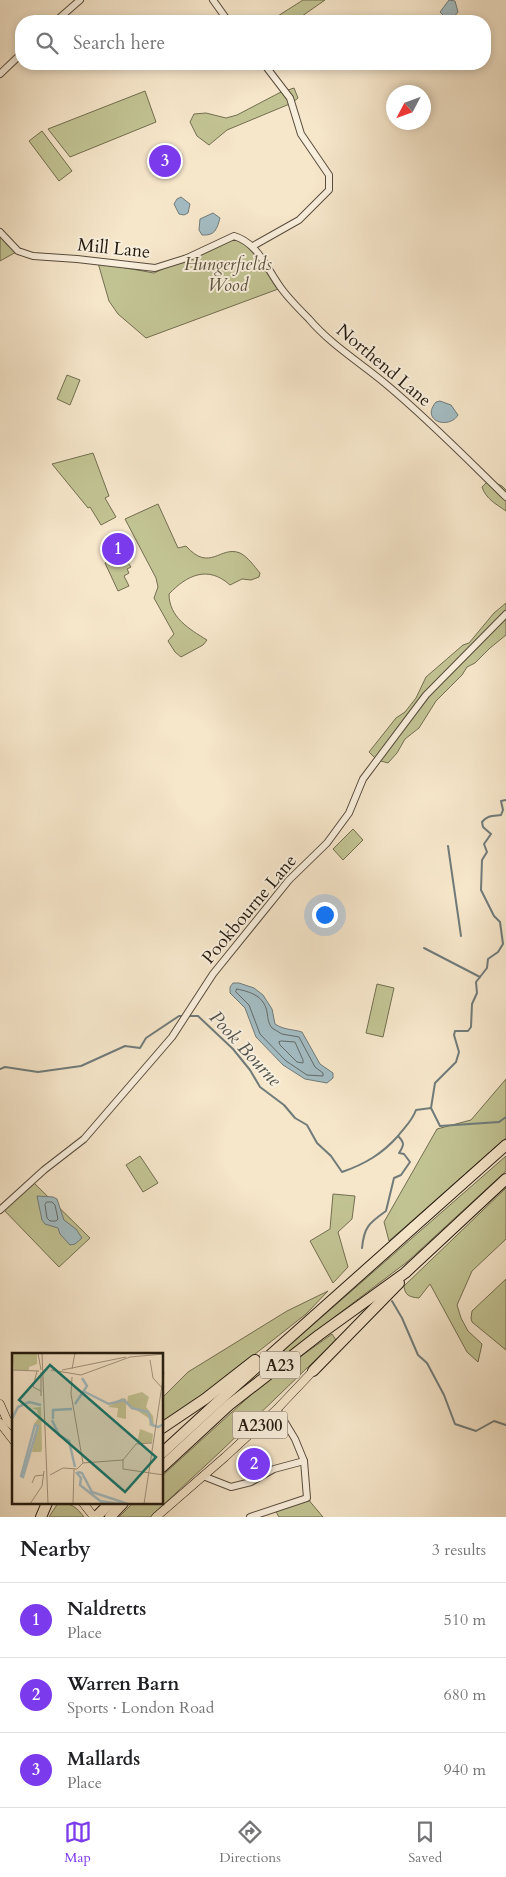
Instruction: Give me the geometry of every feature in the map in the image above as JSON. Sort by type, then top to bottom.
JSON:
[{"type":"highway","name":"A23","points":[[164,1451],[506,1145]]},
{"type":"highway","name":"A23","points":[[164,1465],[229,1405],[319,1335],[405,1273],[506,1179]]},
{"type":"highway","points":[[313,1371],[397,1285],[405,1273]]},
{"type":"highway","points":[[164,1427],[205,1400],[283,1338],[295,1333]]},
{"type":"highway","points":[[41,1517],[47,1504]]},
{"type":"highway","points":[[95,1517],[109,1504]]},
{"type":"highway","points":[[110,1517],[122,1504]]},
{"type":"main road","name":"A2300","points":[[156,1517],[277,1409],[313,1371]]},
{"type":"main road","points":[[0,1404],[7,1420],[12,1425]]},
{"type":"main road","points":[[0,1423],[12,1438]]},
{"type":"main road","points":[[83,1504],[95,1517]]},
{"type":"street","points":[[63,15],[80,0]]},
{"type":"street","points":[[213,0],[224,15]]},
{"type":"street","points":[[0,74],[15,60]]},
{"type":"street","points":[[253,246],[299,220],[329,190],[329,175],[301,134],[290,98],[269,70]]},
{"type":"street","name":"Mill Lane","points":[[0,232],[18,250],[33,256],[155,268],[187,258],[234,236],[244,238],[253,246]]},
{"type":"street","name":"Northend Lane","points":[[253,246],[281,288],[312,323],[338,347],[358,360],[414,408],[506,497]]},
{"type":"street","name":"Pookbourne Lane","points":[[0,1210],[44,1170],[84,1139],[172,1037],[213,974],[290,880],[331,838],[349,813],[363,779],[426,695],[506,614]]},
{"type":"street","points":[[250,1517],[307,1498],[304,1461],[295,1439],[277,1409]]},
{"type":"street","points":[[203,1476],[231,1487],[251,1482],[274,1469],[304,1461]]},
{"type":"green space","points":[[303,0],[325,0],[304,15],[279,15]]},
{"type":"green space","points":[[294,88],[298,98],[292,103],[227,130],[209,145],[197,136],[190,122],[194,114],[206,113],[226,118],[237,115],[279,93]]},
{"type":"green space","points":[[145,91],[156,122],[70,157],[48,129]]},
{"type":"green space","points":[[42,131],[72,171],[59,181],[29,141]]},
{"type":"green space","points":[[0,232],[18,251],[0,261]]},
{"type":"green space","name":"Hungerfields Wood","points":[[234,236],[244,238],[281,288],[146,338],[118,314],[109,301],[98,263],[154,273]]},
{"type":"green space","points":[[67,375],[80,380],[70,405],[57,399]]},
{"type":"green space","points":[[93,453],[109,496],[105,498],[116,517],[101,525],[90,507],[88,508],[52,464]]},
{"type":"green space","points":[[489,480],[506,490],[506,511],[486,495],[482,487]]},
{"type":"green space","points":[[158,504],[178,548],[186,546],[194,554],[208,558],[226,552],[240,553],[260,573],[259,577],[251,580],[242,579],[230,585],[214,575],[198,575],[183,582],[169,594],[172,609],[176,616],[187,627],[207,640],[203,645],[181,657],[175,652],[168,641],[174,634],[154,598],[158,587],[156,578],[125,519]]},
{"type":"green space","points":[[122,555],[126,563],[131,567],[127,569],[129,573],[124,576],[129,586],[118,591],[105,563]]},
{"type":"green space","points":[[506,603],[506,635],[475,663],[467,667],[462,675],[436,701],[419,728],[405,739],[397,753],[388,763],[377,760],[369,752],[396,718],[405,712],[416,698],[426,677],[463,645],[469,643],[494,613]]},
{"type":"green space","points":[[353,829],[363,840],[343,860],[333,849]]},
{"type":"green space","points":[[377,984],[394,988],[383,1037],[366,1033]]},
{"type":"green space","points":[[506,1079],[506,1138],[389,1241],[384,1222],[437,1129],[471,1120]]},
{"type":"green space","points":[[140,1156],[158,1183],[143,1192],[126,1165]]},
{"type":"green space","points":[[506,1156],[506,1171],[407,1262],[287,1353],[284,1350]]},
{"type":"green space","points":[[32,1181],[90,1238],[59,1267],[2,1208]]},
{"type":"green space","points":[[506,1188],[506,1239],[472,1271],[457,1305],[468,1331],[482,1344],[478,1362],[467,1352],[430,1284],[419,1298],[408,1295],[404,1286]]},
{"type":"green space","points":[[333,1194],[355,1196],[352,1219],[338,1232],[348,1267],[333,1283],[310,1241],[330,1229]]},
{"type":"green space","points":[[506,1279],[506,1350],[472,1322],[471,1318],[472,1311]]},
{"type":"green space","points":[[328,1291],[306,1314],[203,1395],[164,1421],[164,1396],[188,1372],[287,1311]]},
{"type":"green space","points":[[332,1334],[336,1340],[164,1504],[164,1474],[265,1382]]},
{"type":"green space","points":[[307,1498],[323,1517],[279,1517],[275,1510]]},
{"type":"green space","points":[[57,1504],[67,1504],[73,1506],[84,1517],[49,1517]]},
{"type":"green space","points":[[132,1504],[164,1504],[150,1517],[119,1517]]},
{"type":"water","points":[[449,0],[455,1],[458,12],[455,15],[443,15],[440,12]]},
{"type":"water","points":[[181,197],[190,204],[188,213],[184,215],[179,214],[174,204]]},
{"type":"water","points":[[213,213],[220,218],[216,228],[213,233],[202,235],[199,230],[200,219]]},
{"type":"water","points":[[440,401],[451,405],[458,415],[454,420],[449,422],[438,421],[431,414],[436,402]]},
{"type":"water","points":[[233,983],[254,988],[263,995],[272,1009],[275,1024],[302,1032],[320,1064],[333,1073],[333,1078],[327,1083],[305,1079],[283,1065],[256,1037],[245,1008],[230,993],[230,987]]},
{"type":"water","points":[[37,1196],[57,1199],[64,1220],[76,1229],[82,1238],[75,1244],[70,1245],[60,1234],[58,1228],[45,1224],[42,1220]]},
{"type":"waterway","points":[[431,1108],[435,1083],[456,1062],[459,1052],[454,1035],[455,1031],[468,1031],[471,1027],[472,1004],[477,993],[476,982],[487,968],[488,959],[498,952],[503,944],[500,922],[494,916],[481,890],[482,860],[487,852],[484,844],[491,834],[483,827],[482,822],[488,817],[501,815],[503,810],[501,801],[506,800]]},
{"type":"waterway","points":[[448,846],[461,936]]},
{"type":"waterway","points":[[424,948],[480,977]]},
{"type":"waterway","name":"Pook Bourne","points":[[0,1069],[5,1067],[38,1072],[81,1066],[125,1046],[140,1048],[146,1038],[179,1016],[183,1016]]},
{"type":"waterway","name":"Pook Bourne","points":[[188,1016],[198,1016],[233,1049],[250,1070],[260,1087],[284,1105],[295,1118],[307,1125],[317,1143],[331,1156],[342,1172],[366,1162],[386,1148],[408,1124],[416,1110],[431,1108]]},
{"type":"waterway","points":[[431,1108],[440,1126],[499,1122],[506,1117]]},
{"type":"waterway","points":[[362,1248],[368,1226],[386,1211],[394,1178],[401,1175],[410,1162],[404,1154],[399,1153],[403,1144],[398,1136]]},
{"type":"waterway","points":[[392,1301],[402,1318],[418,1355],[427,1363],[444,1395],[455,1424],[476,1431],[494,1421],[506,1425]]},
{"type":"place","name":"Mallards","points":[[165,161]]},
{"type":"place","name":"Naldretts","points":[[118,549]]},
{"type":"place","name":"Warren Barn","points":[[254,1464]]}]
